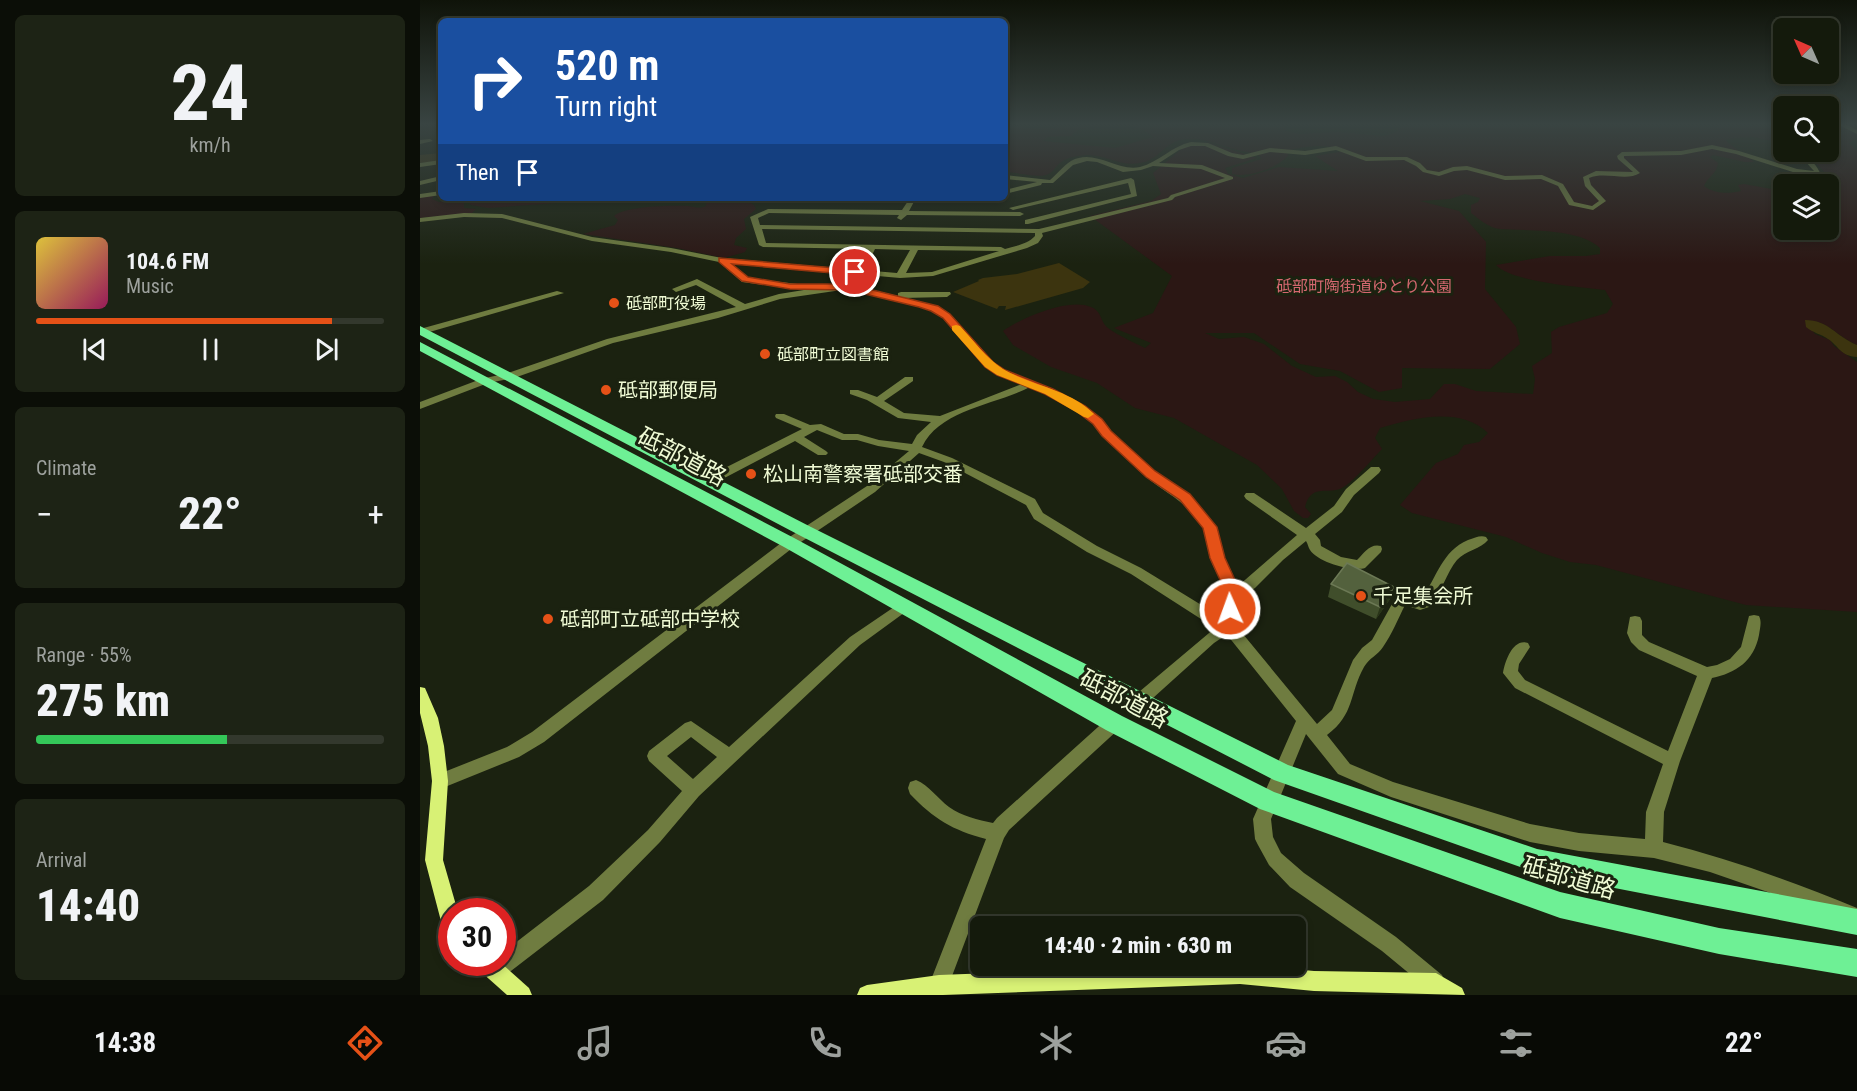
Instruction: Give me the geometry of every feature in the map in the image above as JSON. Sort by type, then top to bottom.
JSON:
[{"type":"highway","name":"砥部道路","points":[[421,336],[510,376],[709,481],[903,606],[1114,723],[1268,801],[1560,905],[1719,940],[1857,963]]},
{"type":"highway","name":"砥部道路","points":[[421,336],[484,381],[1282,774],[1537,861],[1857,920]]},
{"type":"main road","points":[[420,693],[430,718],[436,746],[440,781],[434,860],[445,898]]},
{"type":"main road","points":[[867,995],[939,985],[1240,974],[1314,981],[1436,983],[1455,995]]},
{"type":"main road","points":[[501,976],[522,995]]},
{"type":"street","points":[[1008,195],[1051,182],[1064,170]]},
{"type":"street","points":[[757,227],[1037,231],[1170,199],[1173,196],[1231,178],[1211,170]]},
{"type":"street","points":[[1424,170],[1431,173],[1449,170]]},
{"type":"street","points":[[1477,170],[1505,177],[1542,177],[1561,185],[1571,204],[1593,208],[1603,201],[1588,186],[1586,177],[1596,173],[1632,175],[1637,173],[1634,170]]},
{"type":"street","points":[[1794,170],[1817,173],[1817,170]]},
{"type":"street","points":[[1008,177],[1051,182]]},
{"type":"street","points":[[420,183],[438,179]]},
{"type":"street","points":[[1013,208],[1131,180],[1135,195],[1028,222]]},
{"type":"street","points":[[420,196],[438,193]]},
{"type":"street","points":[[883,247],[911,201]]},
{"type":"street","points":[[420,220],[465,215],[502,216],[592,240],[662,248],[722,260],[900,276],[933,274],[1035,241],[1039,236],[1037,231],[1008,201]]},
{"type":"street","points":[[1012,249],[830,246],[785,249],[763,245],[754,217],[768,211],[1020,214]]},
{"type":"street","points":[[822,259],[830,246]]},
{"type":"street","points":[[864,263],[872,247]]},
{"type":"street","points":[[900,276],[915,248]]},
{"type":"street","points":[[722,260],[745,279],[790,286],[835,288]]},
{"type":"street","points":[[676,289],[697,282],[744,308]]},
{"type":"street","points":[[848,287],[934,308],[947,316],[989,365],[1049,391],[1081,409],[1150,474],[1185,497],[1210,527],[1217,558],[1234,593],[1225,628],[1201,646],[1138,702]]},
{"type":"street","points":[[420,406],[484,381],[510,376],[602,344],[792,294],[848,287],[896,294],[947,294]]},
{"type":"street","points":[[421,336],[560,293]]},
{"type":"street","points":[[876,402],[909,380]]},
{"type":"street","points":[[440,781],[513,752],[538,737],[797,537],[871,489],[914,452],[931,427],[940,419],[996,400],[1029,384]]},
{"type":"street","points":[[854,392],[902,416],[940,419]]},
{"type":"street","points":[[780,416],[810,429]]},
{"type":"street","points":[[709,481],[817,426],[842,437],[858,437],[878,443],[915,448],[955,463],[1031,502],[1038,516],[1092,549],[1136,571],[1233,632],[1344,769],[1391,789],[1530,833],[1579,842],[1654,849],[1721,866],[1795,891],[1857,920]]},
{"type":"street","points":[[796,437],[822,453]]},
{"type":"street","points":[[1234,593],[1250,585],[1293,545],[1338,509],[1350,492],[1376,470]]},
{"type":"street","points":[[1250,496],[1314,540],[1314,548],[1349,565],[1360,565],[1376,549]]},
{"type":"street","points":[[1316,734],[1331,725],[1341,712],[1353,677],[1367,652],[1376,647],[1397,595],[1420,605],[1427,602],[1453,554],[1463,546],[1482,540]]},
{"type":"street","points":[[1293,545],[1366,577]]},
{"type":"street","points":[[516,949],[596,893],[654,836],[693,790],[729,756],[855,641],[903,606]]},
{"type":"street","points":[[1635,621],[1633,633],[1635,639],[1644,646],[1706,673],[1726,670],[1736,665],[1748,646],[1754,620]]},
{"type":"street","points":[[1522,647],[1512,663],[1510,673],[1520,684],[1672,761]]},
{"type":"street","points":[[1654,849],[1655,812],[1706,673]]},
{"type":"street","points":[[1304,721],[1268,801],[1262,819],[1264,839],[1275,859],[1298,880],[1389,944],[1436,983]]},
{"type":"street","points":[[939,985],[997,833],[1003,824],[1114,723]]},
{"type":"street","points":[[693,790],[655,756],[690,728],[729,756]]},
{"type":"street","points":[[916,788],[950,820],[997,833]]},
{"type":"green space","points":[[1008,170],[1053,170],[1046,175],[1036,176],[1008,172]]},
{"type":"green space","name":"砥部町陶街道ゆとり公園","points":[[1156,170],[1226,170],[1228,174],[1243,178],[1268,170],[1715,170],[1704,186],[1712,191],[1732,193],[1741,191],[1738,185],[1744,184],[1773,189],[1773,240],[1839,240],[1839,174],[1826,174],[1823,170],[1857,170],[1857,345],[1820,323],[1805,321],[1815,334],[1830,340],[1834,346],[1857,362],[1857,612],[1746,605],[1596,565],[1570,562],[1542,553],[1506,537],[1412,513],[1400,505],[1436,463],[1458,454],[1464,445],[1479,442],[1488,433],[1464,419],[1422,418],[1380,428],[1375,438],[1382,449],[1345,486],[1340,489],[1319,491],[1311,495],[1305,507],[1311,514],[1308,518],[1303,518],[1294,511],[1282,489],[1257,465],[1174,418],[1135,408],[1097,383],[1051,367],[1013,345],[1003,331],[1021,320],[1046,310],[1082,305],[1095,309],[1108,328],[1145,348],[1151,343],[1114,328],[1153,313],[1172,276],[1090,216],[1151,201],[1161,194],[1153,173]],"holes":[[[1465,194],[1480,198],[1478,202],[1471,205],[1471,213],[1492,227],[1567,234],[1591,242],[1600,248],[1600,254],[1550,256],[1496,265],[1504,271],[1531,280],[1605,290],[1613,304],[1607,313],[1559,327],[1551,332],[1552,353],[1532,366],[1535,379],[1533,394],[1476,391],[1455,384],[1444,384],[1430,399],[1395,402],[1373,399],[1335,376],[1316,377],[1292,366],[1264,344],[1244,337],[1219,339],[1205,333],[1254,333],[1300,364],[1340,371],[1379,392],[1402,388],[1402,368],[1490,369],[1520,344],[1516,327],[1485,289],[1486,242],[1459,211],[1420,201],[1450,199]]]},
{"type":"green space","points":[[1232,170],[1262,170],[1246,175],[1232,174]]},
{"type":"green space","points":[[435,194],[432,199],[439,202],[464,202],[464,208],[476,209],[472,213],[420,218],[420,197]]},
{"type":"green space","points":[[468,201],[560,201],[488,208],[471,205]]},
{"type":"green space","points":[[707,201],[747,201],[754,205],[756,209],[744,219],[746,229],[736,238],[734,245],[747,248],[745,252],[724,258],[677,248],[583,234],[615,225],[618,220],[614,216],[628,210],[660,206],[706,206]]},
{"type":"shaded area","points":[[1059,263],[1090,282],[1083,288],[1005,310],[1006,306],[999,306],[997,309],[953,292],[983,278],[1017,274]]},
{"type":"shaded area","points":[[1805,320],[1820,323],[1857,345],[1857,357],[1843,353],[1828,339],[1806,327]]},
{"type":"building","points":[[1347,563],[1394,587],[1380,607],[1331,584]]},
{"type":"slow traffic","points":[[956,328],[989,365],[1049,391],[1088,414]]},
{"type":"place","name":"砥部町役場","points":[[614,303]]},
{"type":"place","name":"砥部町立図書館","points":[[765,354]]},
{"type":"place","name":"砥部郵便局","points":[[606,390]]},
{"type":"place","name":"松山南警察署砥部交番","points":[[751,474]]},
{"type":"place","name":"千足集会所","points":[[1361,596]]},
{"type":"place","name":"砥部町立砥部中学校","points":[[548,619]]},
{"type":"route","points":[[855,272],[722,260],[740,277],[764,284],[848,287],[922,304],[947,316],[953,326],[989,365],[1049,391],[1081,409],[1150,474],[1185,497],[1210,527],[1217,558],[1234,593],[1230,609]]}]
